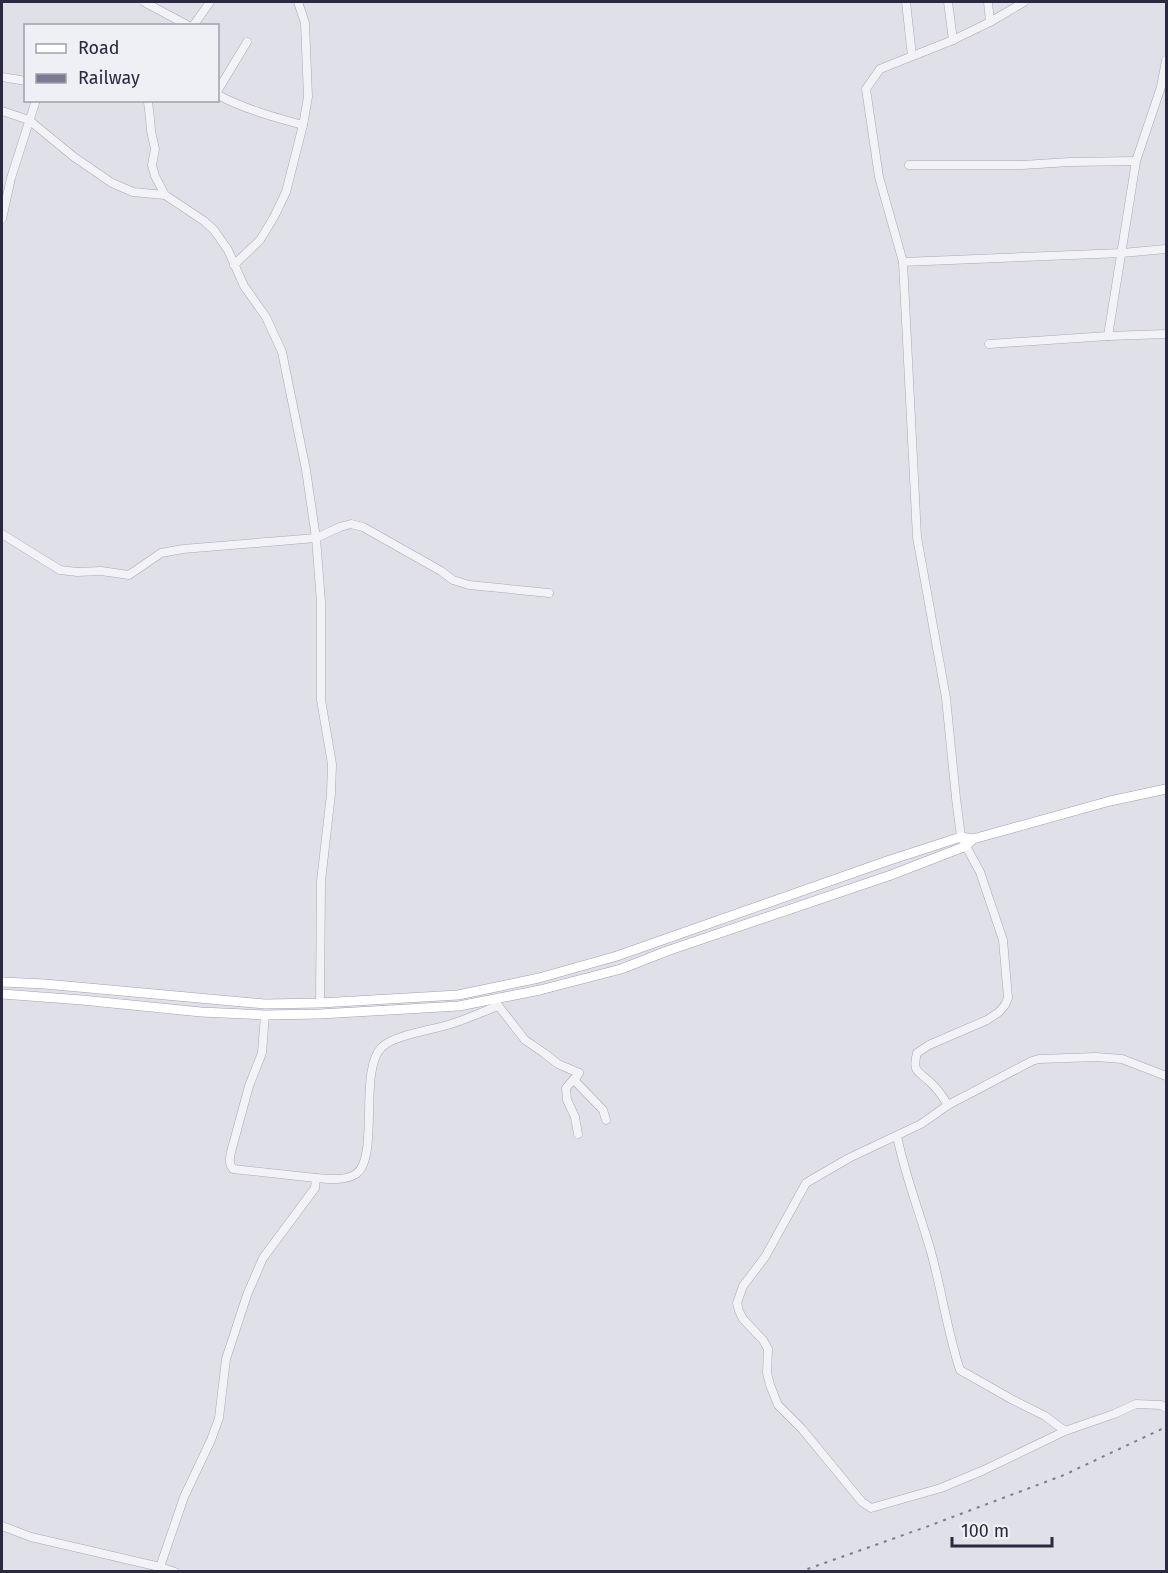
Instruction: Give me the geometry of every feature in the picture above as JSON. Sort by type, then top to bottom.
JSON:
[{"type":"main road","points":[[2,982],[265,1005],[458,995],[539,978],[617,956],[879,864],[1110,801],[1167,789]]},
{"type":"main road","points":[[2,994],[201,1012],[265,1015],[320,1014],[497,1003],[621,969],[667,951],[891,875],[967,841]]},
{"type":"street","points":[[144,2],[187,24]]},
{"type":"street","points":[[193,24],[210,2]]},
{"type":"street","points":[[234,265],[260,240],[274,217],[286,192],[303,125],[308,97],[305,23],[298,2]]},
{"type":"street","points":[[906,2],[912,56]]},
{"type":"street","points":[[948,2],[952,40]]},
{"type":"street","points":[[988,2],[990,22]]},
{"type":"street","points":[[948,1105],[930,1082],[920,1075],[915,1061],[917,1053],[987,1020],[999,1012],[1008,998],[1003,940],[981,872],[967,841],[956,798],[946,698],[917,537],[903,262],[879,177],[866,89],[880,69],[952,40],[990,22],[1024,2]]},
{"type":"street","points":[[219,88],[247,42]]},
{"type":"street","points":[[1108,336],[1136,161],[1161,87],[1167,60]]},
{"type":"street","points":[[2,77],[24,81]]},
{"type":"street","points":[[219,96],[268,116],[303,125]]},
{"type":"street","points":[[2,219],[11,178],[35,102]]},
{"type":"street","points":[[148,102],[155,149],[152,165],[165,195]]},
{"type":"street","points":[[2,111],[29,120],[74,157],[112,183],[133,192],[165,195],[204,221],[214,230],[228,250],[244,286],[266,317],[282,352],[306,470],[316,538],[321,602],[321,700],[332,764],[331,794],[321,881],[320,1003]]},
{"type":"street","points":[[909,165],[1022,165],[1136,161]]},
{"type":"street","points":[[903,262],[1167,249]]},
{"type":"street","points":[[989,344],[1167,334]]},
{"type":"street","points":[[2,534],[60,570],[101,571],[129,575],[161,553],[183,549],[316,538],[351,524],[363,527],[453,580],[469,585],[549,593]]},
{"type":"street","points":[[265,1015],[262,1053],[249,1086],[229,1161],[233,1169],[336,1179],[356,1174],[365,1159],[374,1057],[382,1047],[392,1041],[451,1024],[497,1003],[525,1040],[558,1064],[579,1073]]},
{"type":"street","points":[[1167,1076],[1122,1059],[1096,1057],[1039,1059],[948,1105],[921,1124],[849,1158],[806,1183],[765,1257],[743,1286],[737,1302],[743,1319],[763,1340],[768,1349],[767,1373],[778,1405],[802,1429],[862,1502],[871,1508],[941,1488],[1065,1431],[1136,1404],[1161,1405],[1167,1408]]},
{"type":"street","points":[[579,1073],[575,1081],[603,1110],[606,1120]]},
{"type":"street","points":[[578,1134],[575,1117],[567,1100],[566,1088],[579,1073]]},
{"type":"street","points":[[897,1136],[903,1165],[931,1252],[960,1370],[1045,1416],[1065,1431]]},
{"type":"street","points":[[160,1567],[184,1497],[219,1418],[226,1359],[247,1295],[262,1258],[315,1188],[316,1178]]},
{"type":"street","points":[[2,1526],[31,1537],[175,1572]]},
{"type":"railway","points":[[799,1572],[1064,1475],[1166,1427]]}]
